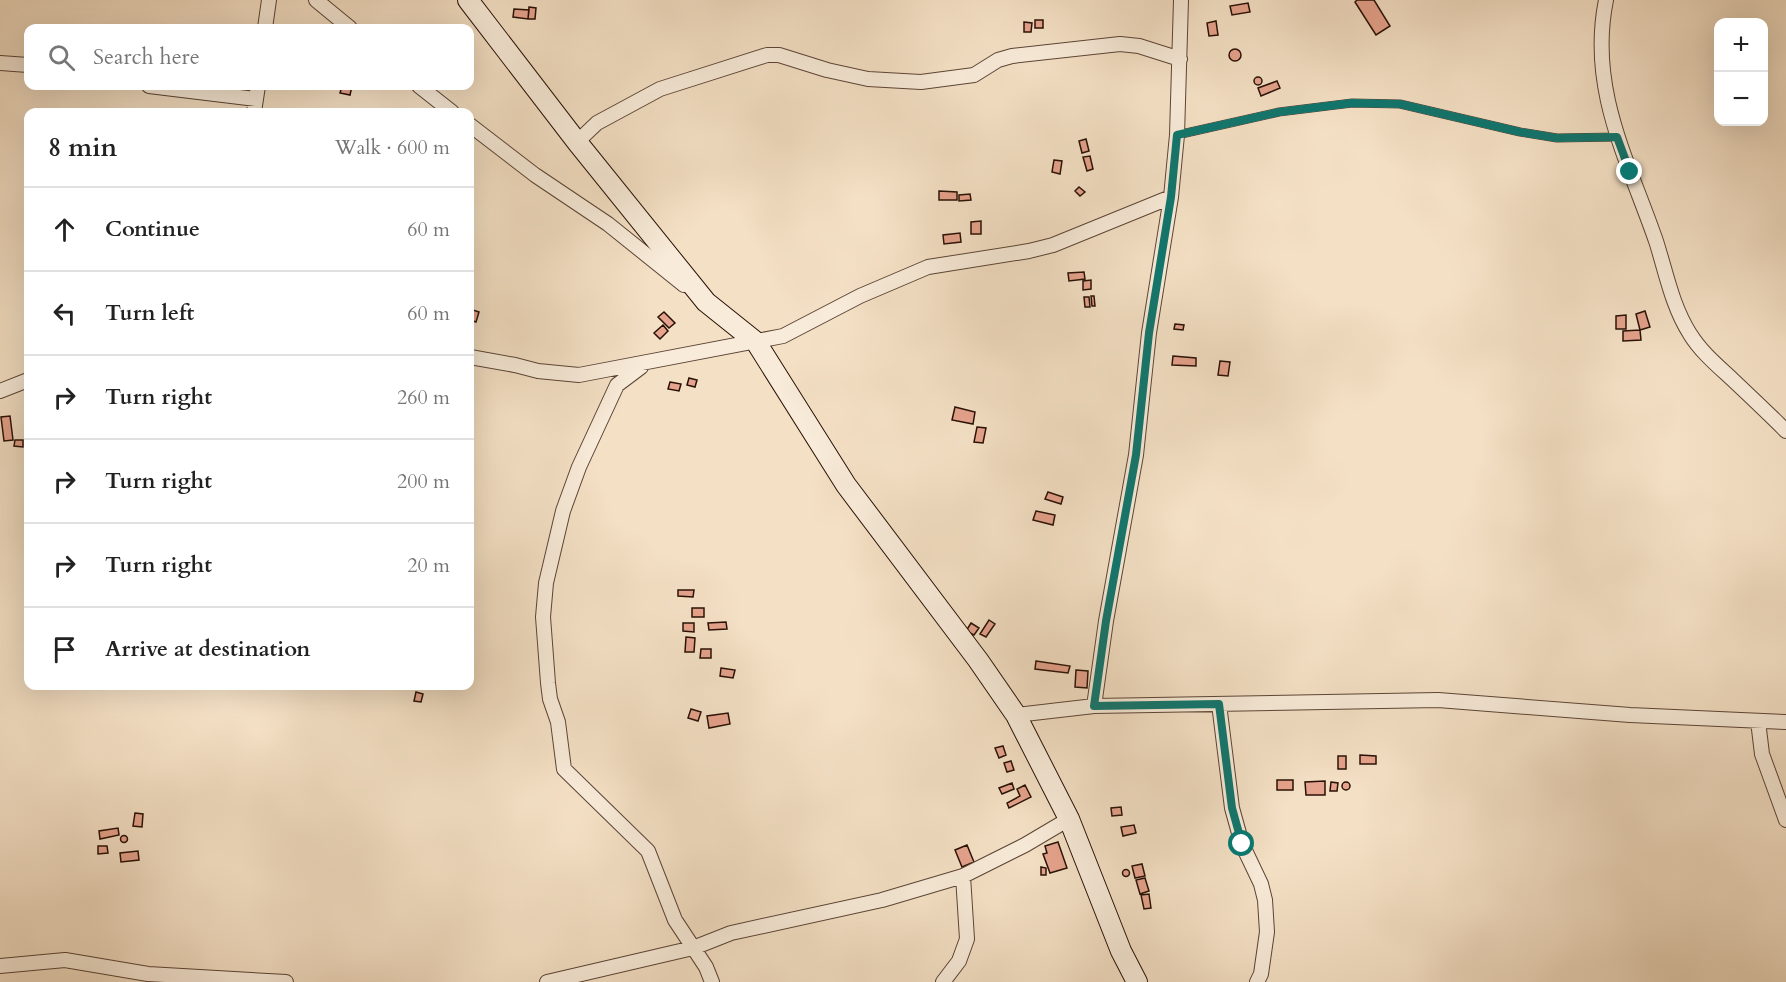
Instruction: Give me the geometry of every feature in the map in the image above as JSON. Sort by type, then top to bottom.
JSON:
[{"type":"street","points":[[266,24],[269,0]]},
{"type":"street","points":[[316,0],[345,24]]},
{"type":"street","points":[[468,0],[576,142],[706,302]]},
{"type":"street","points":[[1094,706],[1106,621],[1136,455],[1149,333],[1171,197],[1177,135],[1181,0]]},
{"type":"street","points":[[1606,0],[1602,27],[1608,105],[1617,137],[1644,208],[1682,322],[1691,337],[1709,357],[1786,430]]},
{"type":"street","points":[[576,142],[597,123],[660,89],[767,54],[779,55],[827,70],[868,79],[921,82],[974,75],[1003,57],[1104,44],[1139,46],[1180,59]]},
{"type":"street","points":[[0,63],[24,65]]},
{"type":"street","points":[[182,90],[256,99]]},
{"type":"street","points":[[424,90],[447,108]]},
{"type":"street","points":[[474,128],[535,175],[608,224],[756,342],[846,485],[978,660],[1016,715],[1069,819],[1121,951],[1137,982]]},
{"type":"street","points":[[474,358],[562,375],[597,373],[783,336],[860,296],[928,267],[1053,245],[1171,197]]},
{"type":"street","points":[[645,364],[617,385],[579,467],[563,511],[546,584],[543,617],[548,682],[550,699],[558,722],[563,767],[645,848],[675,920],[706,967],[712,982]]},
{"type":"street","points":[[0,391],[24,382]]},
{"type":"street","points":[[1016,715],[1094,706],[1438,700],[1630,715],[1786,722]]},
{"type":"street","points":[[1219,704],[1232,808],[1242,844],[1261,884],[1264,900],[1267,932],[1261,974],[1257,982]]},
{"type":"street","points":[[1758,721],[1762,754],[1786,820]]},
{"type":"street","points":[[547,982],[693,948],[731,933],[882,900],[963,876],[1025,845],[1069,819]]},
{"type":"street","points":[[944,982],[959,961],[967,939],[963,876]]},
{"type":"street","points":[[0,966],[65,960],[146,978],[286,982]]},
{"type":"lane","points":[[1177,135],[1279,112],[1352,103],[1400,104],[1520,132],[1557,138],[1617,137]]},
{"type":"building","points":[[1374,0],[1390,26],[1376,35],[1355,2]]},
{"type":"building","points":[[1248,3],[1250,12],[1232,15],[1230,6]]},
{"type":"building","points":[[529,7],[536,8],[535,19],[528,19]]},
{"type":"building","points":[[514,9],[529,10],[528,19],[513,17]]},
{"type":"building","points":[[1035,20],[1043,20],[1043,28],[1035,28]]},
{"type":"building","points":[[1216,21],[1218,35],[1209,36],[1207,23]]},
{"type":"building","points":[[1024,22],[1032,23],[1031,32],[1024,32]]},
{"type":"building","points":[[1237,49],[1241,55],[1237,61],[1233,61],[1229,53]]},
{"type":"building","points":[[1258,77],[1262,81],[1258,85],[1254,81]]},
{"type":"building","points":[[1277,81],[1280,88],[1261,96],[1258,88]]},
{"type":"building","points":[[341,90],[351,90],[350,95],[340,93]]},
{"type":"building","points":[[1086,139],[1089,151],[1082,153],[1079,141]]},
{"type":"building","points":[[1090,156],[1093,169],[1087,171],[1083,157]]},
{"type":"building","points":[[1054,160],[1062,161],[1060,174],[1052,172]]},
{"type":"building","points":[[1079,187],[1085,192],[1080,196],[1075,191]]},
{"type":"building","points":[[939,191],[957,192],[957,200],[939,200]]},
{"type":"building","points":[[970,194],[971,200],[959,201],[959,195]]},
{"type":"building","points":[[981,221],[981,234],[971,234],[971,222]]},
{"type":"building","points":[[960,233],[961,242],[944,244],[943,235]]},
{"type":"building","points":[[1084,272],[1085,279],[1069,281],[1068,273]]},
{"type":"building","points":[[1091,280],[1091,289],[1083,290],[1083,281]]},
{"type":"building","points":[[1091,296],[1094,296],[1095,306],[1092,306]]},
{"type":"building","points":[[1084,297],[1089,297],[1090,307],[1085,307]]},
{"type":"building","points":[[474,310],[479,312],[476,322],[474,321]]},
{"type":"building","points":[[1645,311],[1650,327],[1640,330],[1636,314]]},
{"type":"building","points":[[664,312],[675,323],[669,328],[658,317]]},
{"type":"building","points":[[1626,315],[1626,329],[1616,329],[1616,316]]},
{"type":"building","points":[[1175,324],[1184,325],[1183,330],[1174,329]]},
{"type":"building","points":[[663,325],[668,331],[660,339],[654,333]]},
{"type":"building","points":[[1640,330],[1641,340],[1623,341],[1623,331]]},
{"type":"building","points":[[1173,356],[1196,358],[1196,366],[1172,365]]},
{"type":"building","points":[[1220,361],[1230,362],[1228,376],[1218,375]]},
{"type":"building","points":[[689,378],[697,380],[695,387],[687,385]]},
{"type":"building","points":[[670,382],[681,384],[679,391],[668,389]]},
{"type":"building","points":[[955,407],[975,412],[973,424],[952,420]]},
{"type":"building","points":[[10,416],[13,440],[4,441],[1,417]]},
{"type":"building","points":[[977,427],[986,428],[983,443],[974,442]]},
{"type":"building","points":[[15,440],[23,440],[23,447],[14,446]]},
{"type":"building","points":[[1048,492],[1063,497],[1061,504],[1045,499]]},
{"type":"building","points":[[1036,511],[1055,515],[1053,525],[1033,520]]},
{"type":"building","points":[[678,590],[694,590],[693,597],[678,596]]},
{"type":"building","points":[[692,608],[704,608],[704,617],[692,617]]},
{"type":"building","points":[[989,620],[995,624],[986,637],[980,634]]},
{"type":"building","points":[[726,622],[727,629],[709,630],[708,623]]},
{"type":"building","points":[[683,623],[694,623],[694,632],[683,631]]},
{"type":"building","points":[[971,623],[979,628],[974,635],[966,631]]},
{"type":"building","points":[[686,637],[695,638],[694,652],[685,652]]},
{"type":"building","points":[[701,649],[711,649],[711,658],[700,658]]},
{"type":"building","points":[[1036,661],[1070,666],[1068,673],[1035,669]]},
{"type":"building","points":[[721,668],[735,670],[733,678],[720,676]]},
{"type":"building","points":[[1076,670],[1088,671],[1087,688],[1075,687]]},
{"type":"building","points":[[416,692],[423,694],[421,702],[414,701]]},
{"type":"building","points":[[691,709],[701,712],[698,721],[688,718]]},
{"type":"building","points":[[728,713],[730,724],[709,728],[707,716]]},
{"type":"building","points":[[1003,746],[1006,755],[999,758],[995,748]]},
{"type":"building","points":[[1360,755],[1376,756],[1376,764],[1360,764]]},
{"type":"building","points":[[1338,756],[1346,756],[1346,769],[1338,769]]},
{"type":"building","points":[[1011,761],[1014,770],[1007,772],[1004,763]]},
{"type":"building","points":[[1277,780],[1293,780],[1293,790],[1277,790]]},
{"type":"building","points":[[1325,781],[1325,795],[1306,795],[1305,782]]},
{"type":"building","points":[[1331,782],[1338,783],[1337,791],[1330,791]]},
{"type":"building","points":[[1346,782],[1350,786],[1346,790],[1342,786]]},
{"type":"building","points":[[1012,783],[1014,789],[1002,794],[999,788]]},
{"type":"building","points":[[1025,785],[1031,797],[1009,808],[1007,803],[1020,796],[1017,789]]},
{"type":"building","points":[[1121,807],[1122,815],[1112,816],[1111,808]]},
{"type":"building","points":[[135,813],[143,814],[142,827],[133,826]]},
{"type":"building","points":[[1134,825],[1136,833],[1123,836],[1121,827]]},
{"type":"building","points":[[118,828],[119,835],[100,839],[99,831]]},
{"type":"building","points":[[124,836],[127,839],[124,842],[121,839]]},
{"type":"building","points":[[1058,842],[1067,868],[1050,873],[1043,854],[1047,853],[1045,846]]},
{"type":"building","points":[[967,845],[974,862],[962,867],[955,850]]},
{"type":"building","points":[[98,846],[107,846],[108,853],[98,854]]},
{"type":"building","points":[[138,851],[139,860],[121,862],[120,853]]},
{"type":"building","points":[[1142,864],[1145,876],[1135,878],[1132,866]]},
{"type":"building","points":[[1041,867],[1046,868],[1046,875],[1041,875]]},
{"type":"building","points":[[1126,869],[1130,873],[1126,877],[1122,873]]},
{"type":"building","points":[[1145,878],[1149,891],[1140,894],[1136,880]]},
{"type":"building","points":[[1149,894],[1151,908],[1144,909],[1141,895]]},
{"type":"route","points":[[1242,844],[1232,808],[1219,704],[1094,706],[1106,621],[1136,455],[1149,333],[1171,197],[1177,135],[1279,112],[1352,103],[1400,104],[1520,132],[1557,138],[1617,137],[1630,172]]}]
